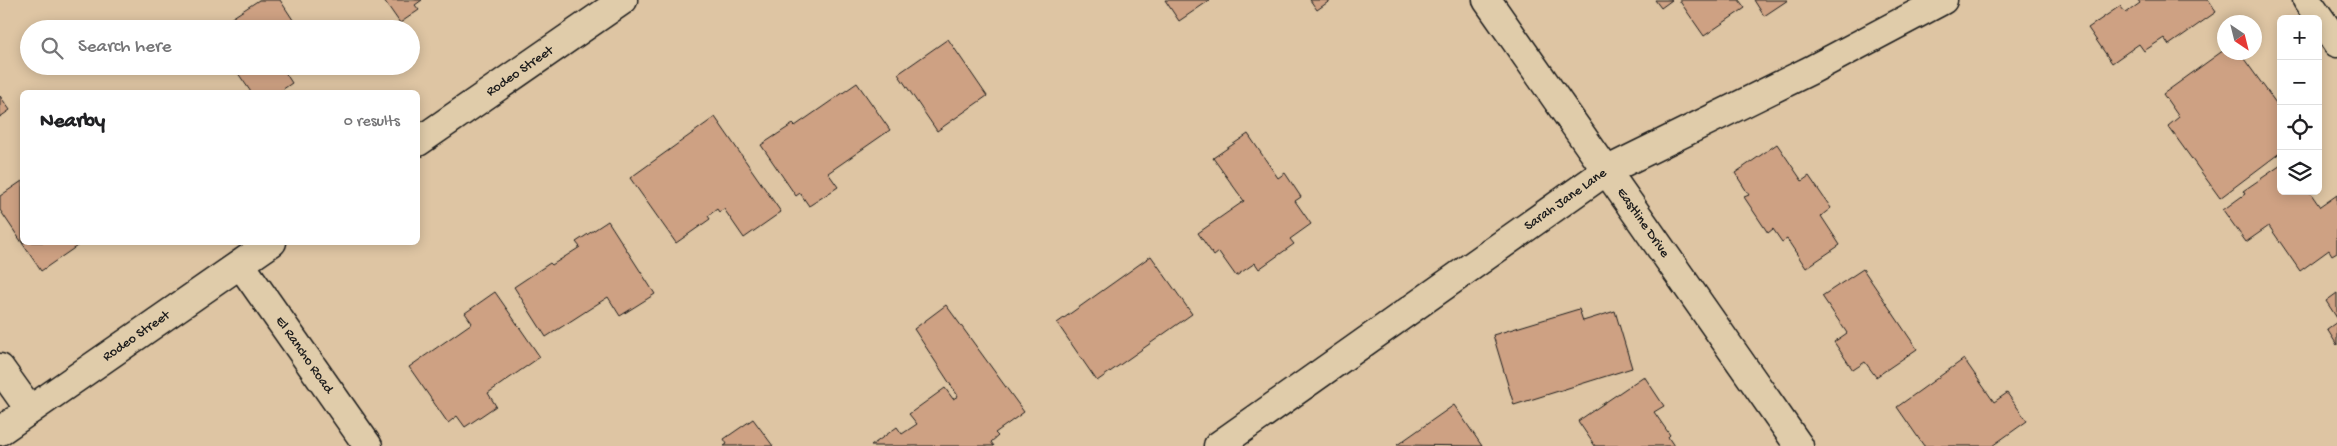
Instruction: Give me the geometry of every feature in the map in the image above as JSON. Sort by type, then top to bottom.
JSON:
[{"type":"street","name":"Rodeo Street","points":[[420,141],[623,0]]},
{"type":"street","name":"Eastline Drive","points":[[1487,0],[1799,446]]},
{"type":"street","name":"Sarah Jane Lane","points":[[1218,446],[1606,171],[1811,70],[1943,0]]},
{"type":"street","points":[[2307,0],[2337,43]]},
{"type":"street","name":"Rodeo Street","points":[[0,431],[268,245]]},
{"type":"street","name":"El Rancho Road","points":[[241,264],[368,446]]},
{"type":"street","points":[[0,368],[30,410]]},
{"type":"building","points":[[259,0],[280,0],[293,20],[229,20]]},
{"type":"building","points":[[384,0],[422,0],[415,5],[419,10],[404,20],[398,20]]},
{"type":"building","points":[[1165,0],[1210,0],[1179,21]]},
{"type":"building","points":[[1310,0],[1331,0],[1317,10]]},
{"type":"building","points":[[1655,0],[1672,0],[1661,8]]},
{"type":"building","points":[[1679,0],[1739,0],[1745,8],[1704,36]]},
{"type":"building","points":[[1754,0],[1788,0],[1764,16]]},
{"type":"building","points":[[2138,0],[2208,0],[2216,12],[2169,45],[2164,38],[2144,51],[2139,44],[2112,63],[2088,28],[2120,6],[2126,13],[2140,3]]},
{"type":"building","points":[[948,39],[987,96],[937,131],[898,74]]},
{"type":"building","points":[[2217,55],[2217,60],[2245,60],[2277,104],[2277,155],[2220,198],[2168,126],[2179,117],[2163,94]]},
{"type":"building","points":[[239,75],[287,75],[292,83],[282,90],[250,90]]},
{"type":"building","points":[[857,83],[890,130],[828,173],[838,187],[809,206],[800,193],[796,196],[761,145],[793,124],[795,126]]},
{"type":"building","points":[[0,96],[10,110],[0,117]]},
{"type":"building","points":[[715,117],[781,212],[744,238],[724,209],[719,212],[717,209],[708,216],[710,219],[676,243],[630,178]]},
{"type":"building","points":[[1248,134],[1278,178],[1285,173],[1301,197],[1295,201],[1311,224],[1290,239],[1294,244],[1259,269],[1255,263],[1236,276],[1219,252],[1214,256],[1198,233],[1244,201],[1213,158]]},
{"type":"building","points":[[1777,144],[1802,181],[1809,176],[1831,208],[1821,216],[1840,245],[1806,268],[1787,239],[1782,242],[1773,229],[1768,233],[1744,197],[1749,195],[1735,173]]},
{"type":"building","points":[[2277,168],[2277,195],[2312,195],[2320,207],[2337,195],[2337,252],[2332,255],[2329,250],[2300,271],[2269,226],[2246,242],[2223,210],[2245,194],[2243,191]]},
{"type":"building","points":[[20,182],[20,240],[0,210],[0,196]]},
{"type":"building","points":[[608,221],[655,294],[620,316],[608,297],[546,337],[514,287],[550,263],[552,265],[580,247],[576,242]]},
{"type":"building","points":[[24,245],[79,245],[41,271]]},
{"type":"building","points":[[1151,256],[1192,314],[1097,381],[1057,323]]},
{"type":"building","points":[[1863,269],[1917,349],[1876,377],[1865,362],[1853,370],[1834,342],[1847,333],[1822,296]]},
{"type":"building","points":[[495,292],[540,357],[488,393],[496,406],[465,427],[457,416],[448,423],[409,367],[472,323],[465,313]]},
{"type":"building","points":[[2337,293],[2337,318],[2326,301]]},
{"type":"building","points":[[946,305],[1024,412],[995,433],[998,436],[991,442],[994,446],[871,446],[897,427],[902,434],[917,424],[909,414],[945,388],[953,399],[958,396],[914,329]]},
{"type":"building","points":[[1579,309],[1583,321],[1615,311],[1632,368],[1514,405],[1493,335]]},
{"type":"building","points":[[2337,322],[2337,345],[2327,329]]},
{"type":"building","points":[[1964,359],[1994,402],[2007,393],[2027,421],[1992,446],[1924,446],[1897,407]]},
{"type":"building","points":[[1644,376],[1664,406],[1654,412],[1670,435],[1668,437],[1674,446],[1595,446],[1578,421]]},
{"type":"building","points":[[1454,405],[1482,446],[1397,445]]},
{"type":"building","points":[[753,419],[773,446],[724,446],[727,444],[724,439]]}]
